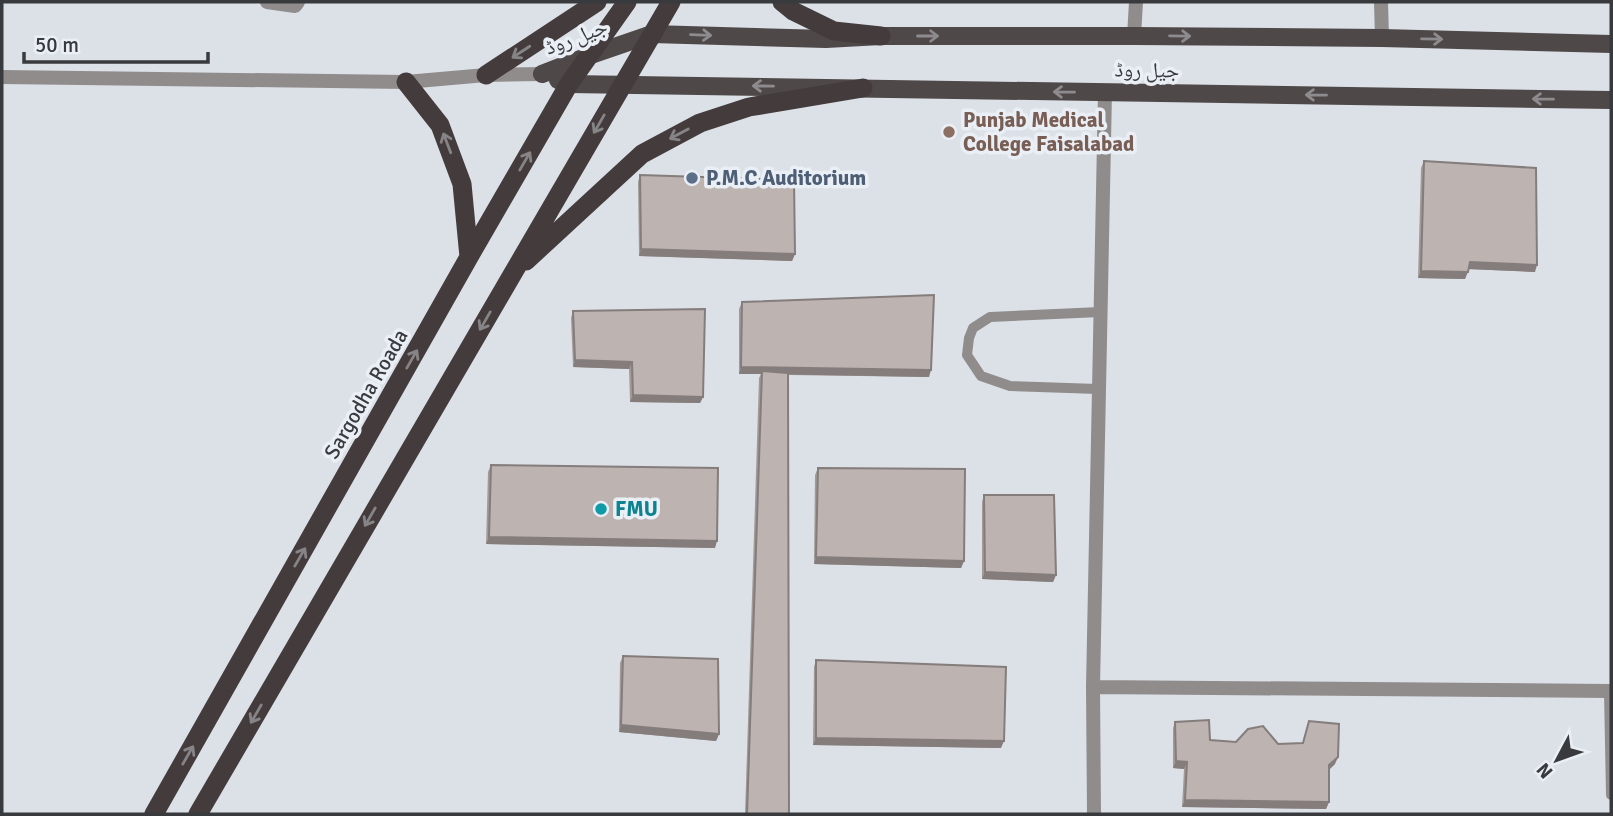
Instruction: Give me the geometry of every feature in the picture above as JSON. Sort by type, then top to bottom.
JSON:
[{"type":"highway","points":[[486,75],[597,2]]},
{"type":"highway","name":"Sargodha Roada","points":[[154,814],[569,84],[627,2]]},
{"type":"highway","points":[[198,814],[671,2]]},
{"type":"highway","points":[[782,2],[793,11],[835,31],[881,36]]},
{"type":"highway","points":[[406,82],[440,125],[462,184],[469,257]]},
{"type":"highway","points":[[510,276],[642,154],[701,123],[749,107],[863,88]]},
{"type":"main road","name":"جیل روڈ","points":[[542,75],[652,33],[826,39],[881,36],[1134,36],[1382,38],[1611,44]]},
{"type":"main road","name":"جیل روڈ","points":[[542,75],[569,84],[1611,100]]},
{"type":"street","points":[[267,2],[295,6],[298,2]]},
{"type":"street","points":[[1134,36],[1136,2]]},
{"type":"street","points":[[1381,2],[1382,38]]},
{"type":"street","points":[[2,77],[406,82],[486,75],[542,75]]},
{"type":"street","points":[[1094,814],[1093,687],[1105,92]]},
{"type":"street","points":[[1093,687],[1610,691]]},
{"type":"lane","points":[[1098,389],[1010,386],[981,376],[967,355],[969,338],[974,328],[990,317],[1100,312]]},
{"type":"lane","points":[[1610,691],[1611,795]]},
{"type":"building","points":[[1424,161],[1536,168],[1537,265],[1470,262],[1468,272],[1421,271]]},
{"type":"building","points":[[640,175],[794,180],[795,254],[641,249]]},
{"type":"building","points":[[934,295],[931,370],[741,367],[742,302]]},
{"type":"building","points":[[705,309],[703,397],[633,395],[632,362],[575,360],[573,311]]},
{"type":"building","points":[[762,371],[788,373],[789,814],[747,814]]},
{"type":"building","name":"FMU","points":[[491,465],[718,468],[717,541],[489,537]]},
{"type":"building","points":[[818,468],[965,469],[964,561],[816,557]]},
{"type":"building","points":[[984,495],[1054,495],[1056,575],[985,572]]},
{"type":"building","points":[[623,656],[718,659],[719,734],[621,725]]},
{"type":"building","points":[[816,660],[1006,667],[1004,741],[816,738]]},
{"type":"building","points":[[1209,720],[1210,740],[1236,742],[1248,729],[1263,726],[1278,744],[1303,743],[1309,721],[1339,724],[1338,757],[1329,765],[1329,802],[1185,800],[1187,762],[1176,761],[1175,722]]},
{"type":"place","name":"Punjab Medical College Faisalabad","points":[[949,132]]},
{"type":"place","name":"P.M.C Auditorium","points":[[692,178]]},
{"type":"place","name":"FMU","points":[[601,509]]}]
